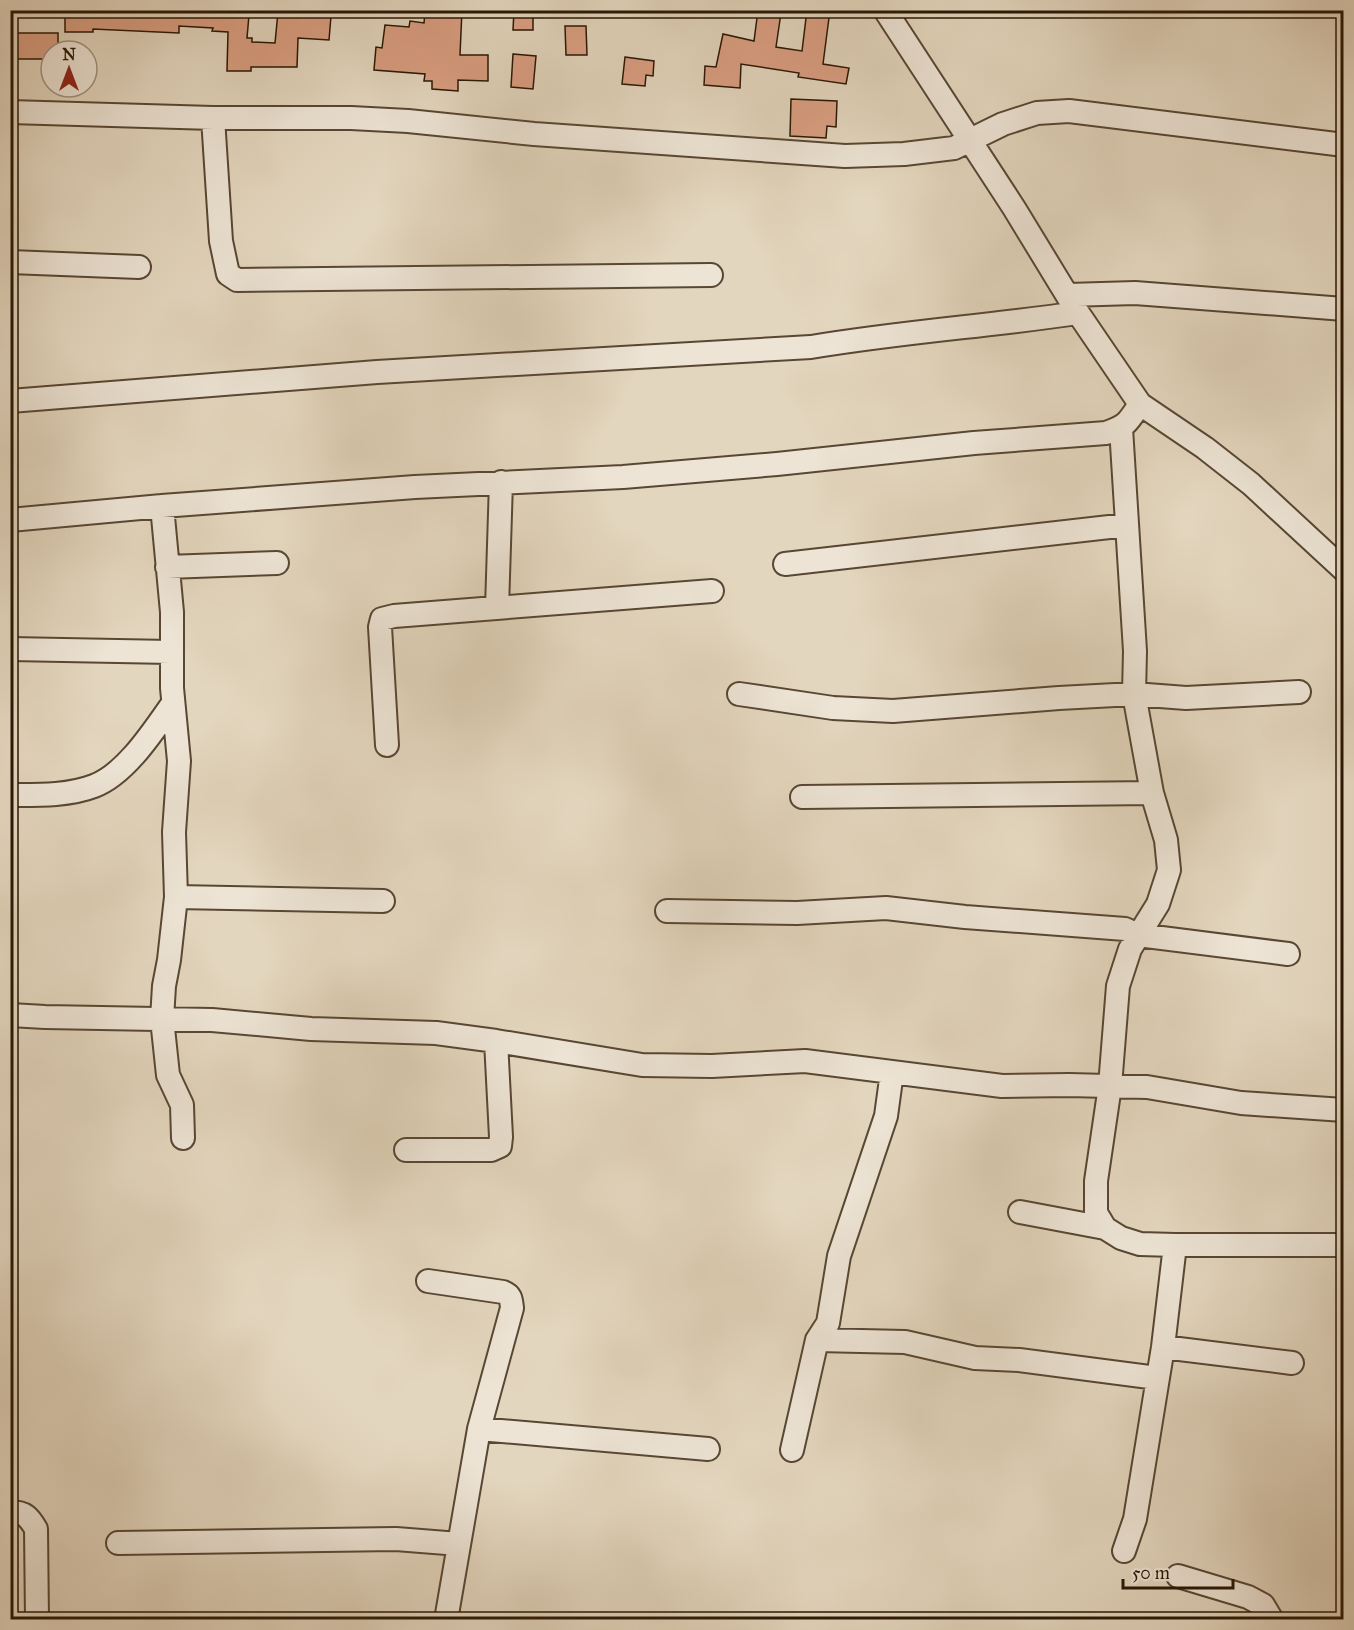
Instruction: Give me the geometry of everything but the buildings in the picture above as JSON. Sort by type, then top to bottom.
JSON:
[{"type":"street","points":[[885,10],[1073,304],[1140,404],[1205,448],[1251,484],[1344,570]]},
{"type":"street","points":[[10,111],[213,118],[396,120],[534,134],[845,156],[904,154],[954,148],[1003,124],[1037,113],[1069,111],[1344,145]]},
{"type":"street","points":[[213,118],[221,241],[228,274],[237,280],[711,275]]},
{"type":"street","points":[[10,262],[139,267]]},
{"type":"street","points":[[10,401],[377,372],[811,347],[875,336],[1020,321],[1073,304],[1135,293],[1344,309]]},
{"type":"street","points":[[10,520],[162,506],[501,482],[623,477],[974,443],[1106,433],[1128,422],[1140,404]]},
{"type":"street","points":[[1105,1228],[1096,1213],[1096,1181],[1110,1086],[1118,986],[1130,949],[1158,904],[1169,870],[1166,840],[1152,793],[1134,694],[1135,651],[1120,428]]},
{"type":"street","points":[[497,608],[501,482]]},
{"type":"street","points":[[162,506],[171,612],[173,703],[179,761],[174,832],[176,897],[162,1019],[168,1075],[182,1105],[183,1138]]},
{"type":"street","points":[[785,564],[1127,525]]},
{"type":"street","points":[[167,567],[278,563]]},
{"type":"street","points":[[387,745],[380,627],[382,619],[394,616],[712,591]]},
{"type":"street","points":[[10,649],[171,652]]},
{"type":"street","points":[[739,694],[833,708],[893,711],[1134,694],[1186,698],[1299,692]]},
{"type":"street","points":[[10,795],[67,793],[95,786],[128,763],[173,703]]},
{"type":"street","points":[[802,797],[1152,793]]},
{"type":"street","points":[[176,897],[384,901]]},
{"type":"street","points":[[667,911],[797,913],[886,908],[965,917],[1125,929],[1138,935],[1288,954]]},
{"type":"street","points":[[10,1015],[212,1020],[311,1029],[436,1034],[496,1041],[642,1065],[712,1066],[805,1061],[1002,1086],[1147,1087],[1241,1103],[1344,1110]]},
{"type":"street","points":[[406,1150],[491,1150],[500,1146],[496,1041]]},
{"type":"street","points":[[792,1450],[817,1340],[828,1323],[839,1256],[886,1116],[892,1072]]},
{"type":"street","points":[[1020,1212],[1105,1228],[1120,1238],[1140,1244],[1344,1245]]},
{"type":"street","points":[[1124,1551],[1135,1519],[1163,1347],[1175,1245]]},
{"type":"street","points":[[428,1281],[503,1292],[509,1294],[512,1299],[512,1308],[479,1429],[446,1620]]},
{"type":"street","points":[[817,1340],[905,1342],[975,1358],[1019,1360],[1157,1378]]},
{"type":"street","points":[[1163,1347],[1292,1363]]},
{"type":"street","points":[[479,1429],[708,1449]]},
{"type":"street","points":[[10,1512],[29,1516],[36,1528],[37,1620]]},
{"type":"street","points":[[118,1543],[396,1539],[459,1544]]},
{"type":"street","points":[[1178,1576],[1248,1597],[1263,1605],[1272,1620]]}]
